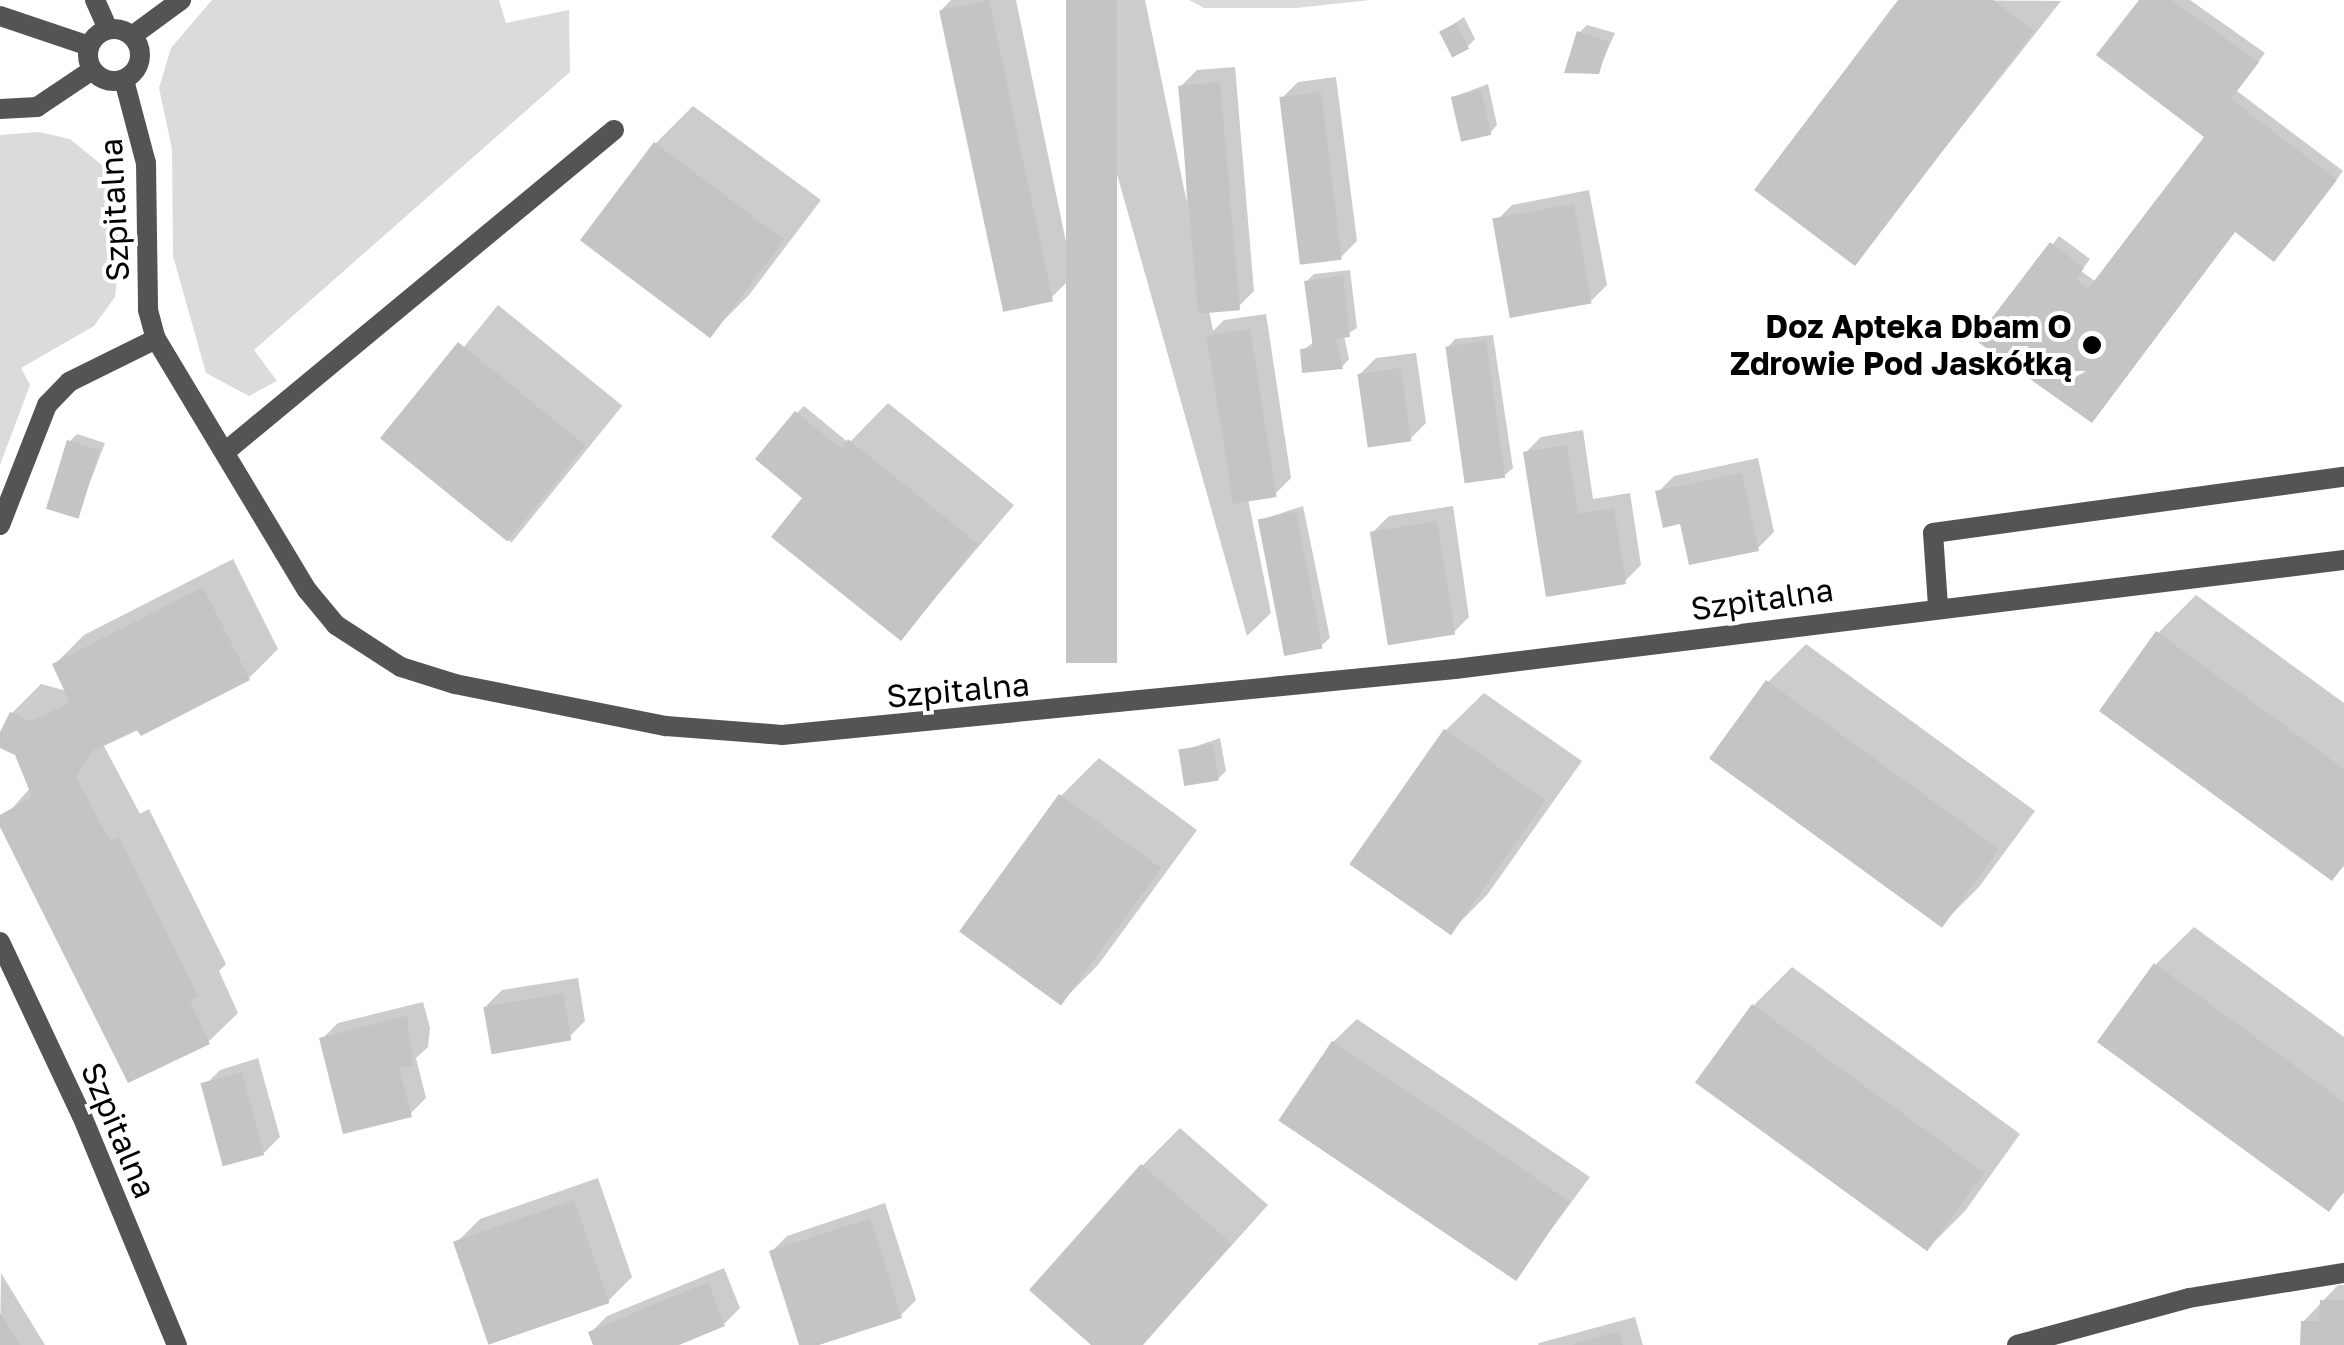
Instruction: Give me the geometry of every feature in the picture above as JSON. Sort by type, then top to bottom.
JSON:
[{"type":"street","points":[[95,0],[108,29],[132,36]]},
{"type":"street","points":[[132,36],[181,0]]},
{"type":"street","points":[[0,16],[88,46]]},
{"type":"street","points":[[88,46],[108,29]]},
{"type":"street","points":[[88,46],[92,70],[106,81],[124,80],[139,60],[132,36]]},
{"type":"street","points":[[0,109],[38,106],[92,70]]},
{"type":"street","name":"Szpitalna","points":[[124,80],[146,163],[148,310],[156,339],[307,590],[362,646],[455,684],[666,726],[782,735],[988,718],[1456,669],[1938,606],[2344,560]]},
{"type":"street","points":[[226,452],[614,130]]},
{"type":"street","points":[[0,524],[47,406],[70,382],[156,339]]},
{"type":"street","points":[[1938,606],[1933,532],[2344,476]]},
{"type":"street","name":"Szpitalna","points":[[0,942],[82,1116],[177,1345]]},
{"type":"street","points":[[2017,1345],[2189,1298],[2344,1273]]},
{"type":"shaded area","points":[[212,0],[499,0],[506,23],[569,10],[570,72],[254,350],[277,381],[249,396],[206,373],[173,256],[172,149],[159,88],[171,48]]},
{"type":"shaded area","points":[[1189,0],[1370,0],[1296,8],[1204,8]]},
{"type":"shaded area","points":[[39,132],[70,139],[113,174],[120,246],[115,297],[94,326],[21,368],[30,385],[0,465],[0,135]]},
{"type":"building","points":[[989,0],[1053,301],[1003,312],[939,11]]},
{"type":"building","points":[[1066,0],[1117,0],[1117,663],[1066,663]]},
{"type":"building","points":[[1898,0],[1993,0],[2034,31],[1855,266],[1754,190]]},
{"type":"building","points":[[2139,0],[2171,0],[2259,62],[2231,99],[2337,180],[2274,262],[2235,232],[2092,423],[1975,340],[2050,242],[2084,268],[2076,279],[2088,289],[2204,137],[2096,55]]},
{"type":"building","points":[[1456,23],[1469,49],[1452,57],[1439,32]]},
{"type":"building","points":[[1577,31],[1609,41],[1599,74],[1564,73]]},
{"type":"building","points":[[1220,82],[1240,310],[1198,314],[1178,86]]},
{"type":"building","points":[[1481,90],[1491,135],[1461,142],[1451,97]]},
{"type":"building","points":[[1321,92],[1342,260],[1300,265],[1279,97]]},
{"type":"building","points":[[654,142],[784,240],[710,338],[580,240]]},
{"type":"building","points":[[1574,204],[1592,303],[1510,318],[1492,218]]},
{"type":"building","points":[[1343,276],[1350,337],[1336,339],[1343,369],[1302,373],[1300,349],[1313,348],[1304,281]]},
{"type":"building","points":[[1250,329],[1277,497],[1233,504],[1207,336]]},
{"type":"building","points":[[1486,341],[1505,478],[1465,483],[1445,347]]},
{"type":"building","points":[[458,342],[585,445],[507,542],[380,438]]},
{"type":"building","points":[[1401,368],[1411,441],[1368,447],[1357,374]]},
{"type":"building","points":[[795,411],[841,449],[848,439],[978,544],[901,641],[771,537],[802,498],[755,459]]},
{"type":"building","points":[[67,440],[100,450],[78,519],[46,509]]},
{"type":"building","points":[[1567,445],[1578,514],[1614,508],[1626,584],[1546,597],[1523,452]]},
{"type":"building","points":[[1742,473],[1759,551],[1689,565],[1680,524],[1663,528],[1655,491]]},
{"type":"building","points":[[1296,512],[1323,648],[1284,656],[1258,519]]},
{"type":"building","points":[[1437,521],[1455,635],[1388,645],[1370,532]]},
{"type":"building","points":[[203,587],[250,680],[141,736],[136,729],[94,750],[76,777],[110,841],[119,837],[198,996],[190,1001],[210,1044],[128,1083],[0,827],[0,815],[32,797],[15,755],[0,748],[0,732],[10,712],[31,721],[70,703],[52,664]]},
{"type":"building","points":[[2156,631],[2344,769],[2344,865],[2332,881],[2099,711]]},
{"type":"building","points":[[1766,680],[1999,849],[1942,928],[1709,758]]},
{"type":"building","points":[[1444,729],[1546,800],[1451,935],[1349,864]]},
{"type":"building","points":[[1213,744],[1219,781],[1184,786],[1178,749]]},
{"type":"building","points":[[1059,794],[1161,868],[1061,1006],[959,932]]},
{"type":"building","points":[[2154,963],[2344,1102],[2344,1191],[2329,1212],[2097,1042]]},
{"type":"building","points":[[563,993],[571,1040],[492,1054],[483,1007]]},
{"type":"building","points":[[1752,1004],[1984,1173],[1927,1251],[1695,1082]]},
{"type":"building","points":[[407,1016],[413,1065],[399,1068],[412,1117],[343,1134],[319,1038]]},
{"type":"building","points":[[1332,1041],[1570,1201],[1516,1281],[1278,1121]]},
{"type":"building","points":[[242,1072],[264,1155],[223,1166],[200,1083]]},
{"type":"building","points":[[1141,1164],[1232,1244],[1143,1345],[1091,1345],[1029,1290]]},
{"type":"building","points":[[574,1200],[609,1303],[488,1345],[453,1242]]},
{"type":"building","points":[[870,1218],[902,1318],[819,1345],[799,1345],[769,1251]]},
{"type":"building","points":[[708,1282],[725,1326],[679,1345],[593,1345],[588,1332]]},
{"type":"building","points":[[2320,1300],[2344,1300],[2344,1345],[2300,1345],[2301,1321],[2319,1321]]},
{"type":"building","points":[[0,1313],[20,1345],[0,1345]]},
{"type":"building","points":[[1619,1331],[1623,1345],[1573,1344]]},
{"type":"place","name":"Doz Apteka Dbam O Zdrowie Pod Jaskółką","points":[[2092,345]]}]
